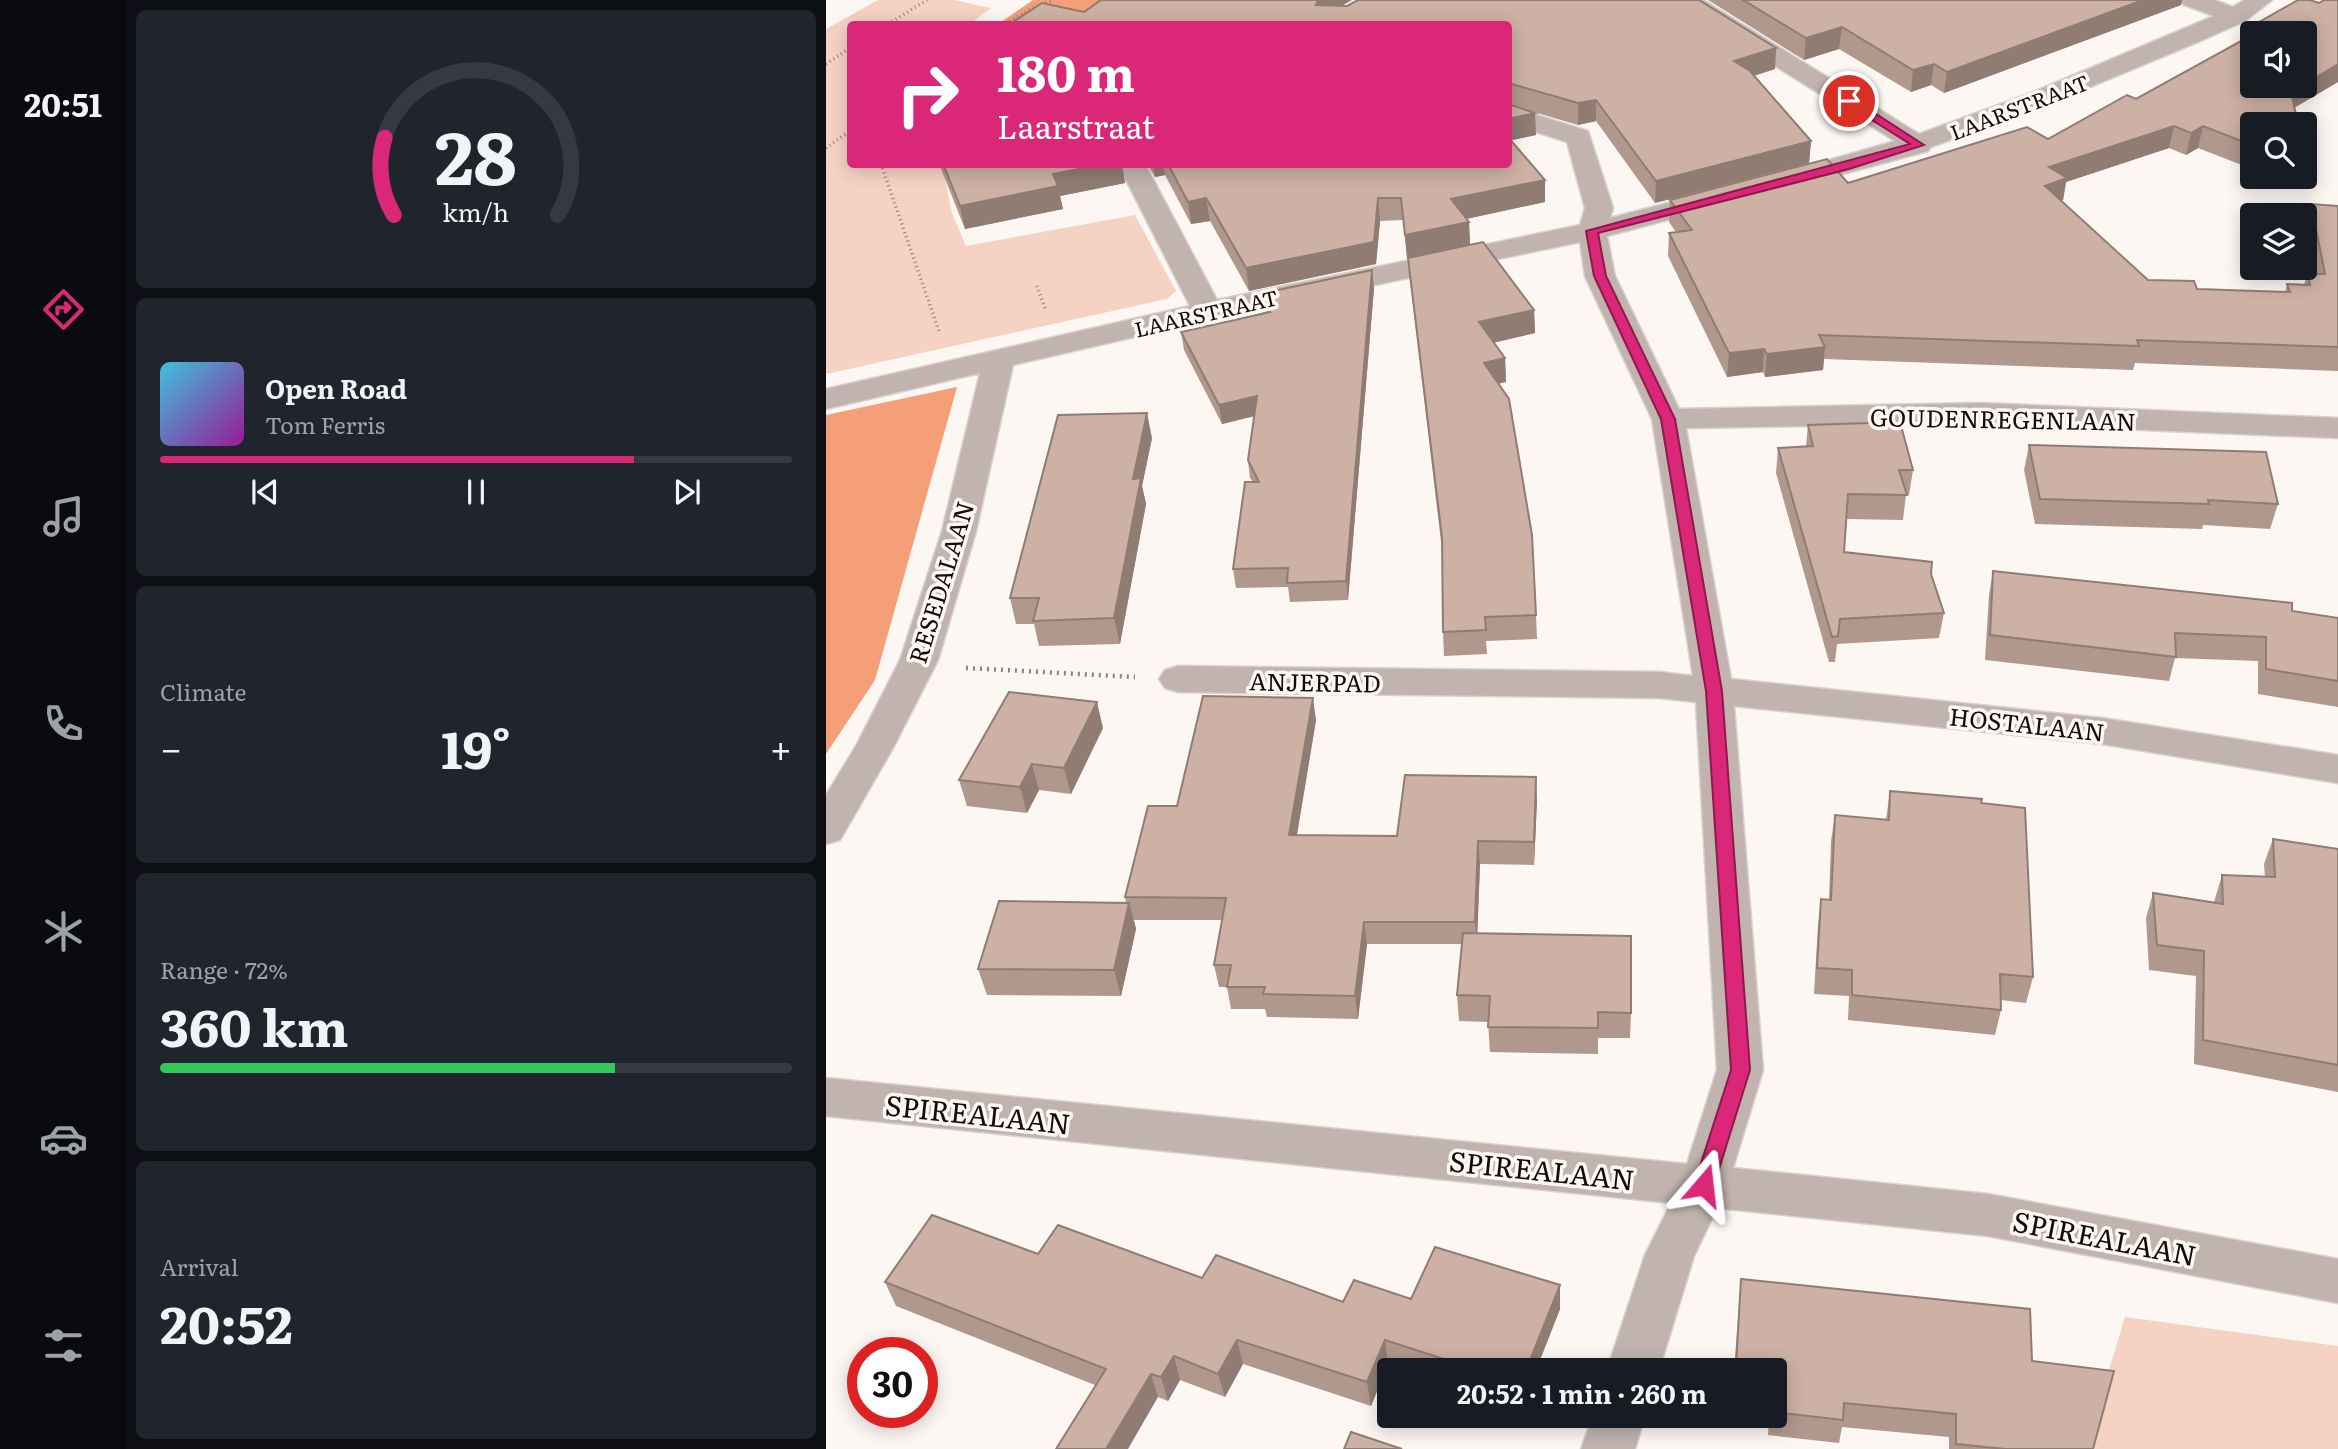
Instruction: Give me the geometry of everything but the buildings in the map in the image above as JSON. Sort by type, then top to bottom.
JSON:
[{"type":"street","points":[[1686,0],[1919,145]]},
{"type":"street","points":[[2192,0],[2236,16]]},
{"type":"street","name":"LAARSTRAAT","points":[[1765,187],[1919,145],[2091,78],[2236,16],[2260,0]]},
{"type":"street","points":[[1512,115],[1579,137],[1599,208],[1591,231],[1600,276],[1668,419],[1714,691],[1740,1070],[1704,1185],[1671,1255],[1637,1358]]},
{"type":"street","points":[[1133,168],[1208,310]]},
{"type":"street","name":"LAARSTRAAT","points":[[826,399],[1208,310],[1591,231],[1738,193]]},
{"type":"street","name":"RESEDALAAN","points":[[826,828],[874,748],[916,666],[959,531],[999,360]]},
{"type":"street","name":"GOUDENREGENLAAN","points":[[1668,419],[1981,413],[2338,428]]},
{"type":"street","name":"ANJERPAD","points":[[1178,679],[1660,685],[1714,691]]},
{"type":"street","name":"HOSTALAAN","points":[[1714,691],[2102,731],[2338,769]]},
{"type":"street","name":"SPIREALAAN","points":[[826,1097],[1988,1215],[2338,1281]]},
{"type":"street","points":[[1608,1449],[1615,1428]]},
{"type":"path","points":[[893,21],[927,0]]},
{"type":"path","points":[[1011,21],[1032,8],[1054,0]]},
{"type":"path","points":[[826,64],[847,50]]},
{"type":"path","points":[[826,148],[847,133]]},
{"type":"path","points":[[882,168],[953,371]]},
{"type":"path","points":[[1037,286],[1047,315]]},
{"type":"path","points":[[916,666],[1178,679]]},
{"type":"shaded area","points":[[878,0],[954,0],[991,8],[974,21],[847,21],[847,168],[943,168],[952,213],[966,246],[1135,215],[1176,291],[1167,299],[826,374],[826,29]]},
{"type":"shaded area","points":[[1033,0],[1113,0],[1082,21],[1002,21]]},
{"type":"shaded area","points":[[957,387],[875,680],[826,754],[826,415]]},
{"type":"shaded area","points":[[2125,1317],[2338,1346],[2338,1449],[2085,1449]]},
{"type":"route","points":[[1704,1185],[1740,1070],[1714,691],[1668,419],[1600,276],[1591,231],[1919,145],[1849,101]]}]
